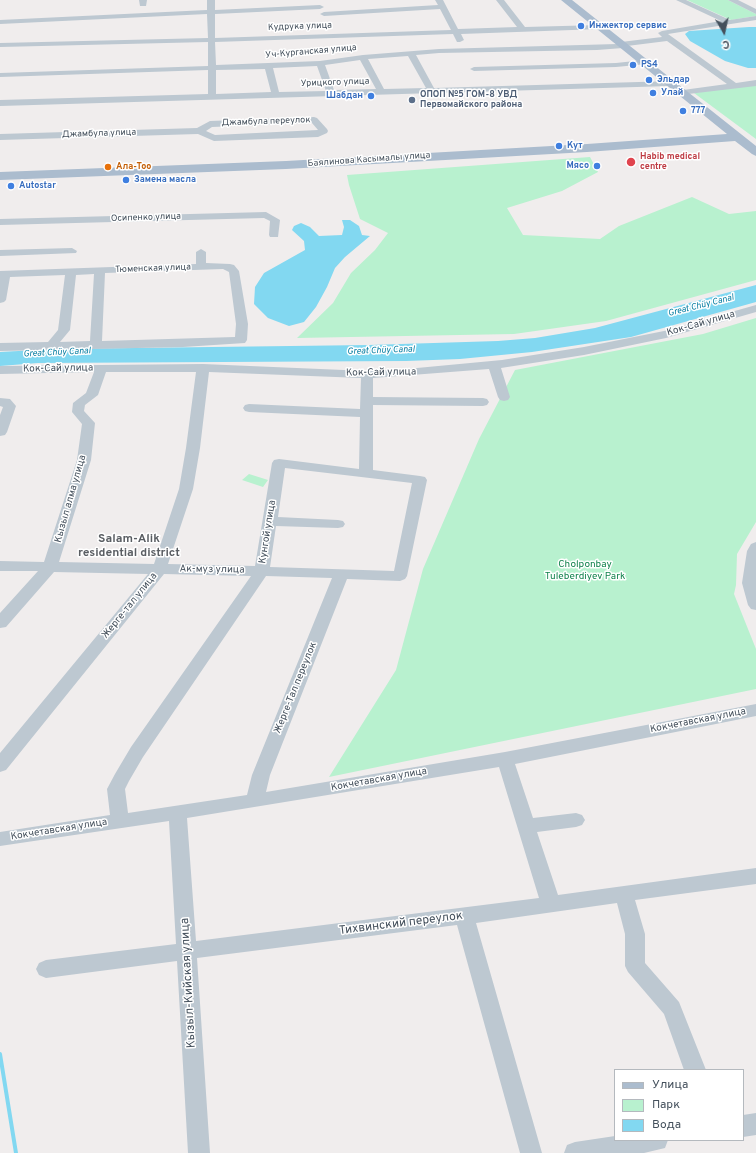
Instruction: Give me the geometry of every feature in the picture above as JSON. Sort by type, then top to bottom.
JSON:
[{"type":"main road","points":[[566,0],[756,152]]},
{"type":"main road","name":"Баялинова Касымалы улица","points":[[0,176],[286,165],[587,148],[737,137]]},
{"type":"street","points":[[211,0],[212,96]]},
{"type":"street","points":[[267,0],[269,10]]},
{"type":"street","points":[[316,0],[333,30]]},
{"type":"street","points":[[500,0],[523,30]]},
{"type":"street","points":[[680,0],[730,22]]},
{"type":"street","points":[[684,0],[730,22]]},
{"type":"street","points":[[732,0],[756,12]]},
{"type":"street","points":[[0,22],[441,4],[475,69],[616,65],[644,62]]},
{"type":"street","points":[[22,21],[28,12]]},
{"type":"street","points":[[735,86],[662,33],[756,18]]},
{"type":"street","name":"Кудрука улица","points":[[0,45],[212,40],[333,30],[456,32],[600,27]]},
{"type":"street","name":"Уч-Курганская улица","points":[[0,75],[268,66],[320,63],[363,57],[439,51],[475,69],[597,48],[669,38]]},
{"type":"street","points":[[410,54],[431,89]]},
{"type":"street","points":[[363,57],[381,91]]},
{"type":"street","points":[[320,63],[331,93]]},
{"type":"street","points":[[268,66],[276,94]]},
{"type":"street","name":"Урицкого улица","points":[[0,103],[276,94],[301,98],[331,93],[431,89],[475,69],[670,83]]},
{"type":"street","points":[[683,93],[756,83]]},
{"type":"street","name":"Джамбула переулок","points":[[312,117],[324,131],[318,134],[214,138],[199,131],[210,124],[312,117]]},
{"type":"street","name":"Джамбула улица","points":[[0,137],[199,131]]},
{"type":"street","name":"Осипенко улица","points":[[0,222],[266,215],[275,220],[274,235]]},
{"type":"street","points":[[0,254],[72,250]]},
{"type":"street","points":[[201,252],[201,267]]},
{"type":"street","name":"Тюменская улица","points":[[2,274],[223,266],[230,267],[234,271],[242,324],[241,340],[183,343],[96,344]]},
{"type":"street","points":[[0,347],[96,344],[100,271]]},
{"type":"street","points":[[52,345],[64,330],[71,272]]},
{"type":"street","points":[[0,300],[2,274]]},
{"type":"street","name":"Кок-Сай улица","points":[[0,370],[203,368],[367,375],[417,372],[494,365],[584,351],[666,334],[756,308]]},
{"type":"street","points":[[494,365],[504,398]]},
{"type":"street","name":"Кызыл алма улица","points":[[0,623],[50,567],[84,460],[89,423],[78,412],[79,403],[92,395],[101,368]]},
{"type":"street","name":"Жерге-тал улица","points":[[0,766],[159,570],[186,490],[194,448],[203,368]]},
{"type":"street","points":[[366,474],[367,375]]},
{"type":"street","points":[[0,402],[6,402],[10,406],[0,432]]},
{"type":"street","points":[[249,408],[367,407],[483,402]]},
{"type":"street","name":"Кунгой улица","points":[[120,821],[116,789],[121,779],[137,752],[262,571],[278,463],[420,480],[400,576]]},
{"type":"street","points":[[270,521],[338,524]]},
{"type":"street","points":[[756,547],[754,551],[750,583],[756,605]]},
{"type":"street","name":"Ак-муз улица","points":[[0,566],[262,571],[400,576]]},
{"type":"street","name":"Жерге-Тал переулок","points":[[255,801],[261,775],[341,575]]},
{"type":"street","name":"Кокчетавская улица","points":[[0,839],[255,801],[505,759],[756,710]]},
{"type":"street","points":[[505,759],[551,905]]},
{"type":"street","name":"Кызыл-Кийская улица","points":[[178,812],[199,1153]]},
{"type":"street","points":[[526,826],[576,820]]},
{"type":"street","name":"Тихвинский переулок","points":[[46,969],[551,905],[756,876]]},
{"type":"street","points":[[624,894],[635,934],[635,966],[672,1009],[695,1069]]},
{"type":"street","points":[[464,916],[531,1153]]},
{"type":"street","points":[[744,1126],[756,1124]]},
{"type":"street","points":[[575,1153],[627,1149],[654,1141]]},
{"type":"green space","points":[[687,0],[728,0],[756,14],[756,16],[731,20]]},
{"type":"green space","points":[[756,84],[756,139],[694,93]]},
{"type":"green space","points":[[590,157],[598,172],[562,191],[507,208],[523,235],[600,239],[619,226],[692,197],[729,214],[756,211],[756,280],[606,321],[514,334],[297,338],[333,303],[351,273],[375,250],[388,233],[360,219],[347,175]]},
{"type":"green space","name":"Cholponbay Tuleberdiyev Park","points":[[756,318],[756,522],[737,554],[736,585],[734,594],[756,649],[756,689],[329,777],[396,670],[423,569],[479,439],[515,370],[703,334]]},
{"type":"green space","points":[[249,474],[268,480],[263,487],[242,480]]},
{"type":"water","points":[[756,27],[756,68],[748,68],[725,61],[690,41],[685,34],[689,31]]},
{"type":"water","points":[[342,220],[350,220],[359,226],[362,235],[370,236],[345,257],[335,268],[316,307],[304,322],[289,326],[268,318],[254,304],[255,287],[264,273],[305,250],[304,241],[292,230],[294,226],[301,223],[310,227],[319,236],[342,235],[344,227]]},
{"type":"water","name":"Great Chüy Canal","points":[[756,285],[756,302],[631,337],[532,352],[460,359],[406,361],[38,363],[0,366],[0,352],[55,349],[369,345],[498,341],[535,338],[595,328]]},
{"type":"waterway","points":[[0,1054],[16,1153]]},
{"type":"place","name":"Инжектор сервис","points":[[581,26]]},
{"type":"place","name":"PS4","points":[[633,65]]},
{"type":"place","name":"Эльдар","points":[[649,80]]},
{"type":"place","name":"Улай","points":[[653,93]]},
{"type":"place","name":"Шабдан","points":[[371,96]]},
{"type":"place","name":"ОПОП №5 ГОМ-8 УВД Первомайского района","points":[[412,100]]},
{"type":"place","name":"777","points":[[683,111]]},
{"type":"place","name":"Кут","points":[[559,146]]},
{"type":"place","name":"Habib medical centre","points":[[631,162]]},
{"type":"place","name":"Мясо","points":[[597,166]]},
{"type":"place","name":"Ала-Тоо","points":[[108,167]]},
{"type":"place","name":"Замена масла","points":[[126,180]]},
{"type":"place","name":"Autostar","points":[[11,186]]},
{"type":"district","name":"Salam-Alik residential district","points":[[129,547]]}]
